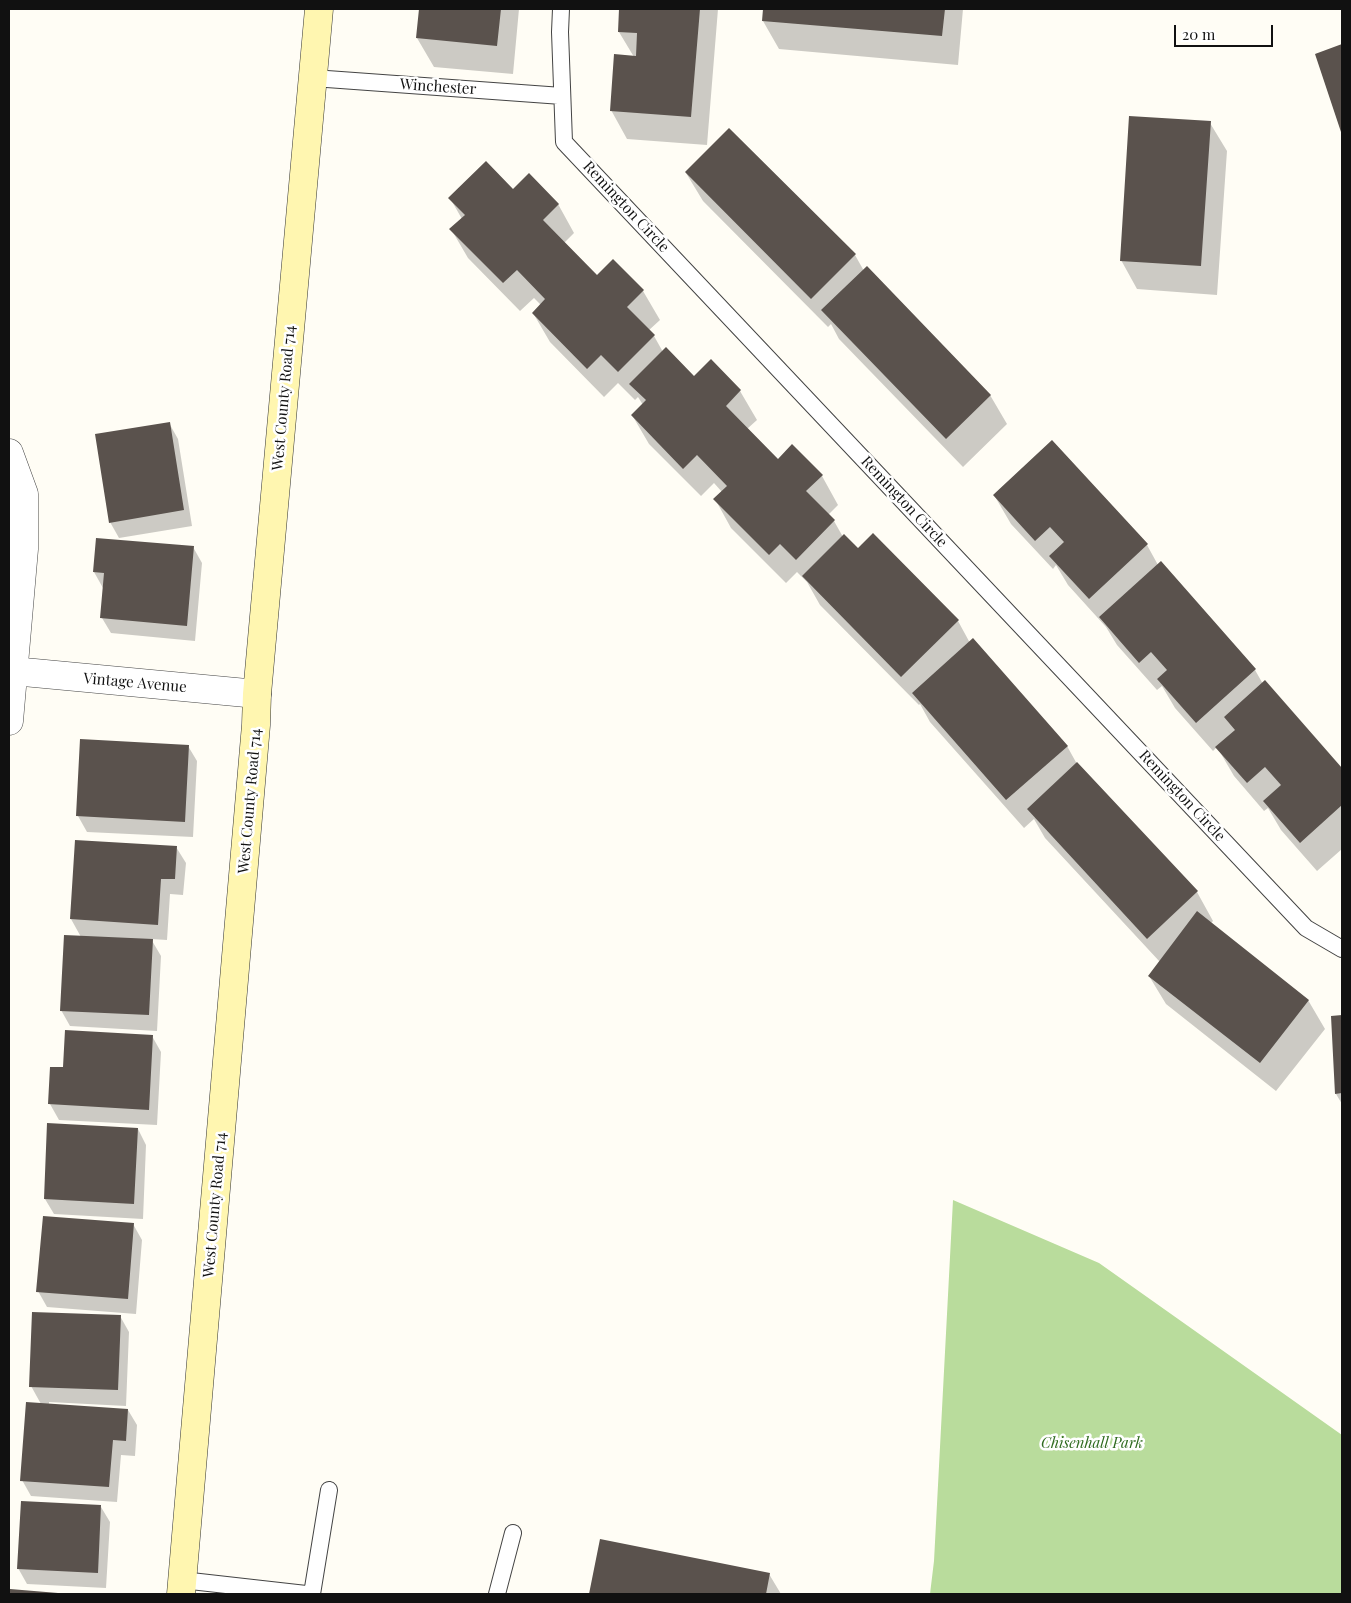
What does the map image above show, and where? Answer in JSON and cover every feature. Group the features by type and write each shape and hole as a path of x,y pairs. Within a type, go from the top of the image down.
{"street":[{"name":"West County Road 714","path":"182,1587 254,755 257,694 319,9"},
{"path":"9,453 24,494 24,548 9,721"},
{"name":"Vintage Avenue","path":"13,671 257,694"}],"lane":[{"name":"Remington Circle","path":"561,9 560,32 564,142 1306,928 1342,949"},
{"name":"Winchester","path":"313,78 562,96"},
{"path":"312,1594 329,1490"},
{"path":"496,1594 513,1532"},
{"path":"182,1587 306,1594"}],"green space":[{"name":"Chisenhall Park","path":"953,1200 1099,1263 1342,1435 1342,1594 930,1594 934,1561"}],"building":[{"path":"419,9 501,9 497,46 416,38"},
{"path":"619,9 700,9 691,117 610,111 614,54 636,56 637,33 618,32"},
{"path":"763,9 945,9 942,36 762,21"},
{"path":"1342,44 1342,135 1315,54"},
{"path":"1129,116 1211,121 1201,266 1120,261"},
{"path":"729,128 856,254 811,299 685,172"},
{"path":"486,161 513,189 529,173 559,204 543,220 597,275 613,259 644,290 627,307 655,335 618,372 601,355 587,369 532,313 545,299 517,270 503,283 449,229 465,215 448,198"},
{"path":"867,266 991,395 946,439 821,310"},
{"path":"666,347 694,376 711,359 741,390 726,406 778,459 792,444 823,475 806,491 835,520 796,560 780,544 769,555 713,499 727,486 697,455 683,469 631,415 646,400 629,384"},
{"path":"170,422 184,510 109,523 95,434"},
{"path":"1052,440 1148,544 1089,599 1049,556 1064,542 1050,527 1035,541 993,495"},
{"path":"873,533 959,620 901,677 802,576 844,534 858,548"},
{"path":"96,538 194,546 187,626 100,618 104,573 93,572"},
{"path":"1161,561 1256,669 1196,723 1157,679 1167,670 1151,652 1139,663 1099,617"},
{"path":"973,638 1068,746 1006,800 912,693"},
{"path":"1265,680 1342,768 1342,805 1300,843 1263,801 1281,785 1265,767 1247,783 1215,747 1235,730 1224,717"},
{"path":"80,739 189,745 185,822 76,816"},
{"path":"1077,762 1198,891 1147,939 1027,809"},
{"path":"75,840 177,846 175,879 161,879 158,925 70,919"},
{"path":"1197,911 1309,1000 1260,1063 1148,976"},
{"path":"64,935 153,939 149,1015 60,1011"},
{"path":"1342,1015 1342,1093 1335,1094 1331,1016"},
{"path":"65,1030 153,1035 149,1110 48,1104 50,1067 63,1067"},
{"path":"47,1123 138,1128 134,1204 44,1199"},
{"path":"43,1216 134,1223 128,1299 36,1292"},
{"path":"32,1312 121,1315 118,1390 29,1387"},
{"path":"26,1402 128,1409 126,1441 113,1440 109,1487 20,1481"},
{"path":"21,1501 101,1505 98,1573 17,1569"},
{"path":"600,1539 770,1573 766,1594 589,1594"},
{"path":"10,1589 58,1593 58,1594 10,1594"}]}
